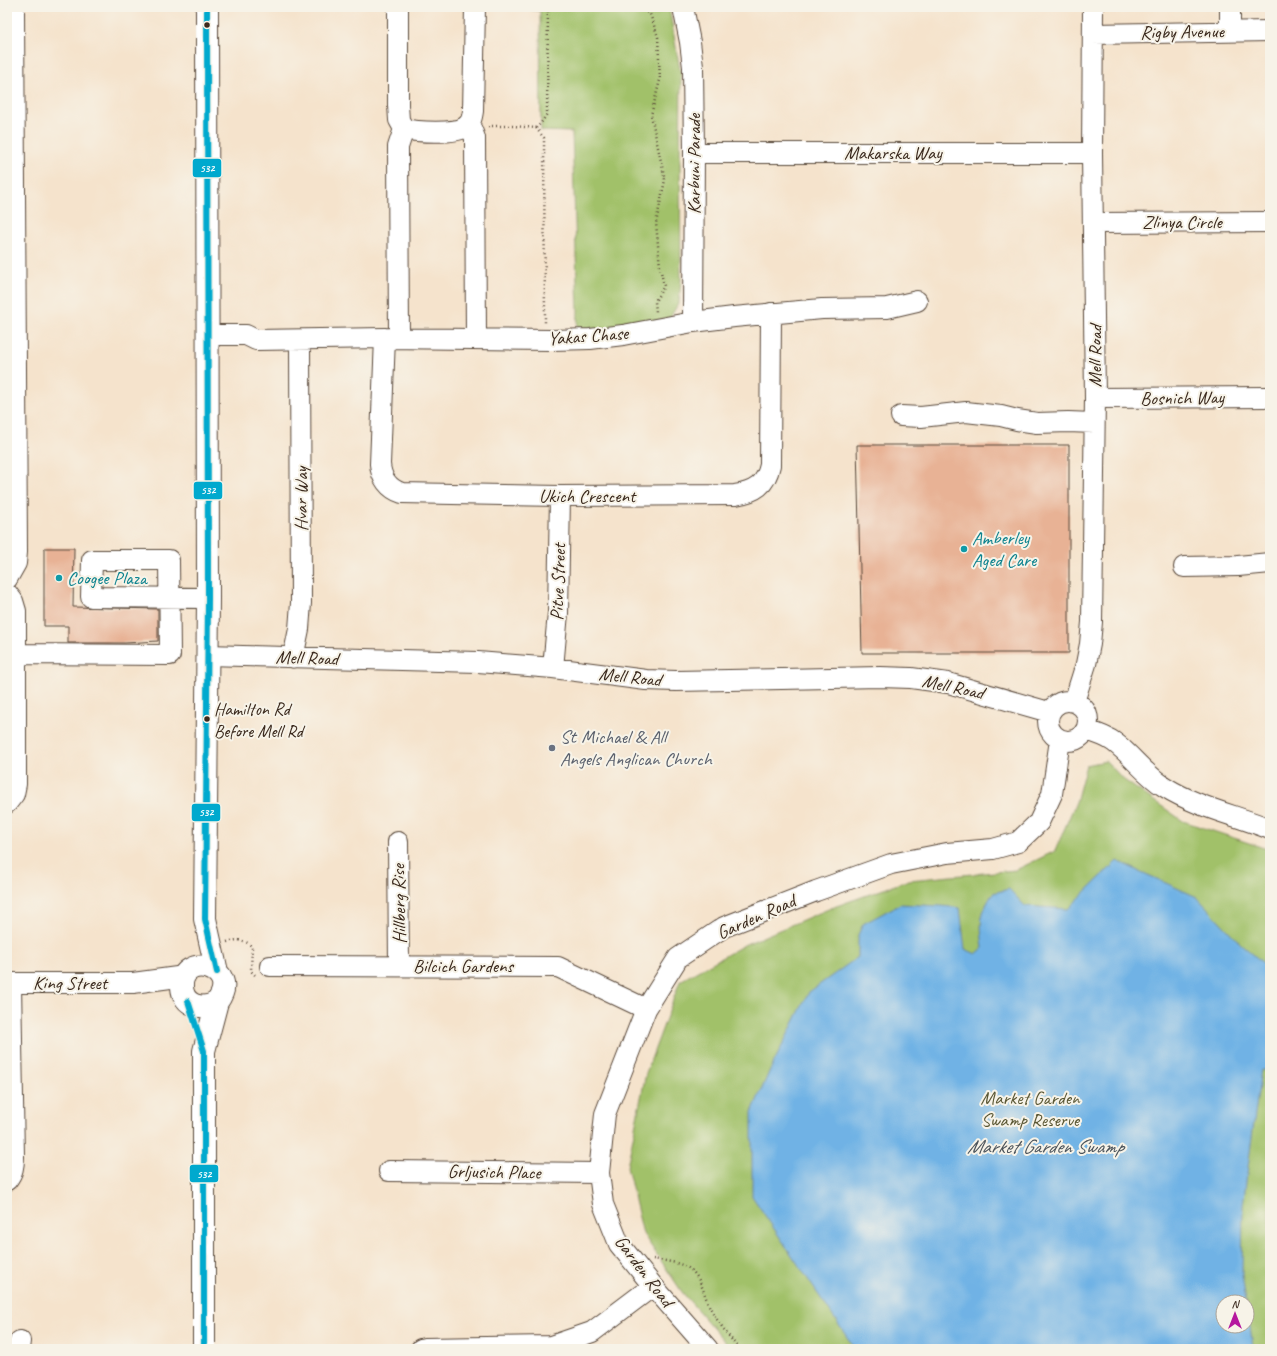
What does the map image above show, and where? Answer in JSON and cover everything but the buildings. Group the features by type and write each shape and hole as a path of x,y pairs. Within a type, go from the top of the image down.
{"main road":[{"path":"207,7 208,598 206,919 217,972"},
{"path":"204,1050 182,987 206,919"},
{"path":"188,973 200,966 205,966 217,972 221,977 223,990 217,1002 204,1050 204,1349"},
{"path":"186,1000 199,1007 211,1005 217,1002"}],"street":[{"path":"398,7 399,120 404,129 413,132 456,131 469,124 473,111 475,7"},
{"name":"Karbuni Parade","path":"683,7 690,42 692,67 694,153 693,322"},
{"name":"Mell Road","path":"1074,702 1086,664 1092,622 1095,398 1092,153 1093,7"},
{"path":"1230,7 1230,31"},
{"path":"7,579 16,563 17,552 12,392 12,8"},
{"name":"Rigby Avenue","path":"1093,34 1270,31"},
{"path":"469,124 475,138 476,338"},
{"name":"Ukich Crescent","path":"404,129 398,147 392,338 380,464 381,473 384,479 394,491 402,494 560,496 736,495 746,493 757,488 764,481 770,465 771,313"},
{"name":"Makarska Way","path":"694,153 1092,153"},
{"name":"Zlinya Circle","path":"1094,223 1270,222"},
{"name":"Yakas Chase","path":"208,341 246,346 256,340 392,338 545,340 590,339 658,330 693,322 822,309 888,308 917,301"},
{"name":"Hvar Way","path":"293,658 299,629 301,603 300,340"},
{"name":"Bosnich Way","path":"1095,398 1270,397"},
{"path":"901,416 921,417 966,412 1001,416 1037,423 1094,423"},
{"name":"Pitve Street","path":"553,668 558,613 560,496"},
{"path":"1184,567 1238,566 1270,563"},
{"path":"7,593 13,602 16,611 17,654 16,784 14,794 7,803"},
{"path":"17,654 170,655 169,597 208,598"},
{"name":"Mell Road","path":"207,655 478,662 553,668 646,680 676,681 880,677 911,678 948,683 1049,712"},
{"path":"1068,701 1074,702 1080,705 1088,716 1086,730 1078,739 1072,741 1060,740 1050,732 1047,718 1049,712 1057,704 1068,701"},
{"path":"1086,730 1114,742 1151,777 1185,798 1270,829"},
{"name":"Garden Road","path":"708,1349 618,1244 603,1204 599,1174 605,1114 646,1009 678,958 724,927 816,891 891,864 947,852 993,849 1018,842 1039,822 1052,794 1060,740"},
{"name":"Hillberg Rise","path":"398,842 399,966"},
{"name":"Bilcich Gardens","path":"264,973 399,966 558,967 646,1009"},
{"name":"King Street","path":"9,983 133,983 188,973"},
{"path":"7,1180 14,1167 9,983"},
{"name":"King Street","path":"133,983 186,1000"},
{"name":"Grljusich Place","path":"389,1171 599,1174"},
{"path":"421,1349 551,1346 592,1332 653,1286"}],"path":[{"path":"536,128 547,114 548,7 565,9 616,7"},
{"path":"636,7 650,14 658,37 660,80 651,115 664,180 656,223 660,266 664,286 655,301 658,330"},
{"path":"469,124 478,126 514,126 536,128 544,138 545,340"},
{"path":"222,943 233,940 248,943 252,947 251,971 264,973"},
{"path":"652,1259 680,1265 690,1269 700,1280 708,1304 739,1349"}],"green space":[{"path":"532,7 669,7 681,76 681,280 679,302 670,318 624,328 577,331 578,312 572,132 541,131 540,11 532,10"},
{"name":"Market Garden Swamp","path":"1106,761 1124,780 1183,821 1270,850 1270,1349 731,1349 682,1292 643,1234 627,1167 646,1073 680,981 746,944 831,908 909,880 1016,870 1055,851 1076,802 1086,765"}],"water":[{"name":"Market Garden Swamp","path":"1117,861 1197,897 1240,943 1270,969 1270,1070 1261,1070 1243,1205 1242,1275 1245,1294 1215,1294 1215,1334 1251,1334 1255,1349 855,1349 752,1196 752,1112 769,1072 809,992 858,957 858,935 863,924 900,904 960,908 965,949 976,954 983,948 981,925 983,913 993,893 1009,889 1025,906 1068,909"}],"transit line":[{"name":"532","path":"207,7 208,598 205,919 217,972"},
{"name":"532","path":"188,1001 204,1051 204,1349"}],"place":[{"name":"Amberley Aged Care","path":"964,549"},
{"name":"Coogee Plaza","path":"59,578"},
{"name":"Hamilton Rd Before Mell Rd","path":"207,719"},
{"name":"St Michael & All Angels Anglican Church","path":"552,748"}],"park label":[{"name":"Market Garden Swamp Reserve","path":"1030,1109"}]}
